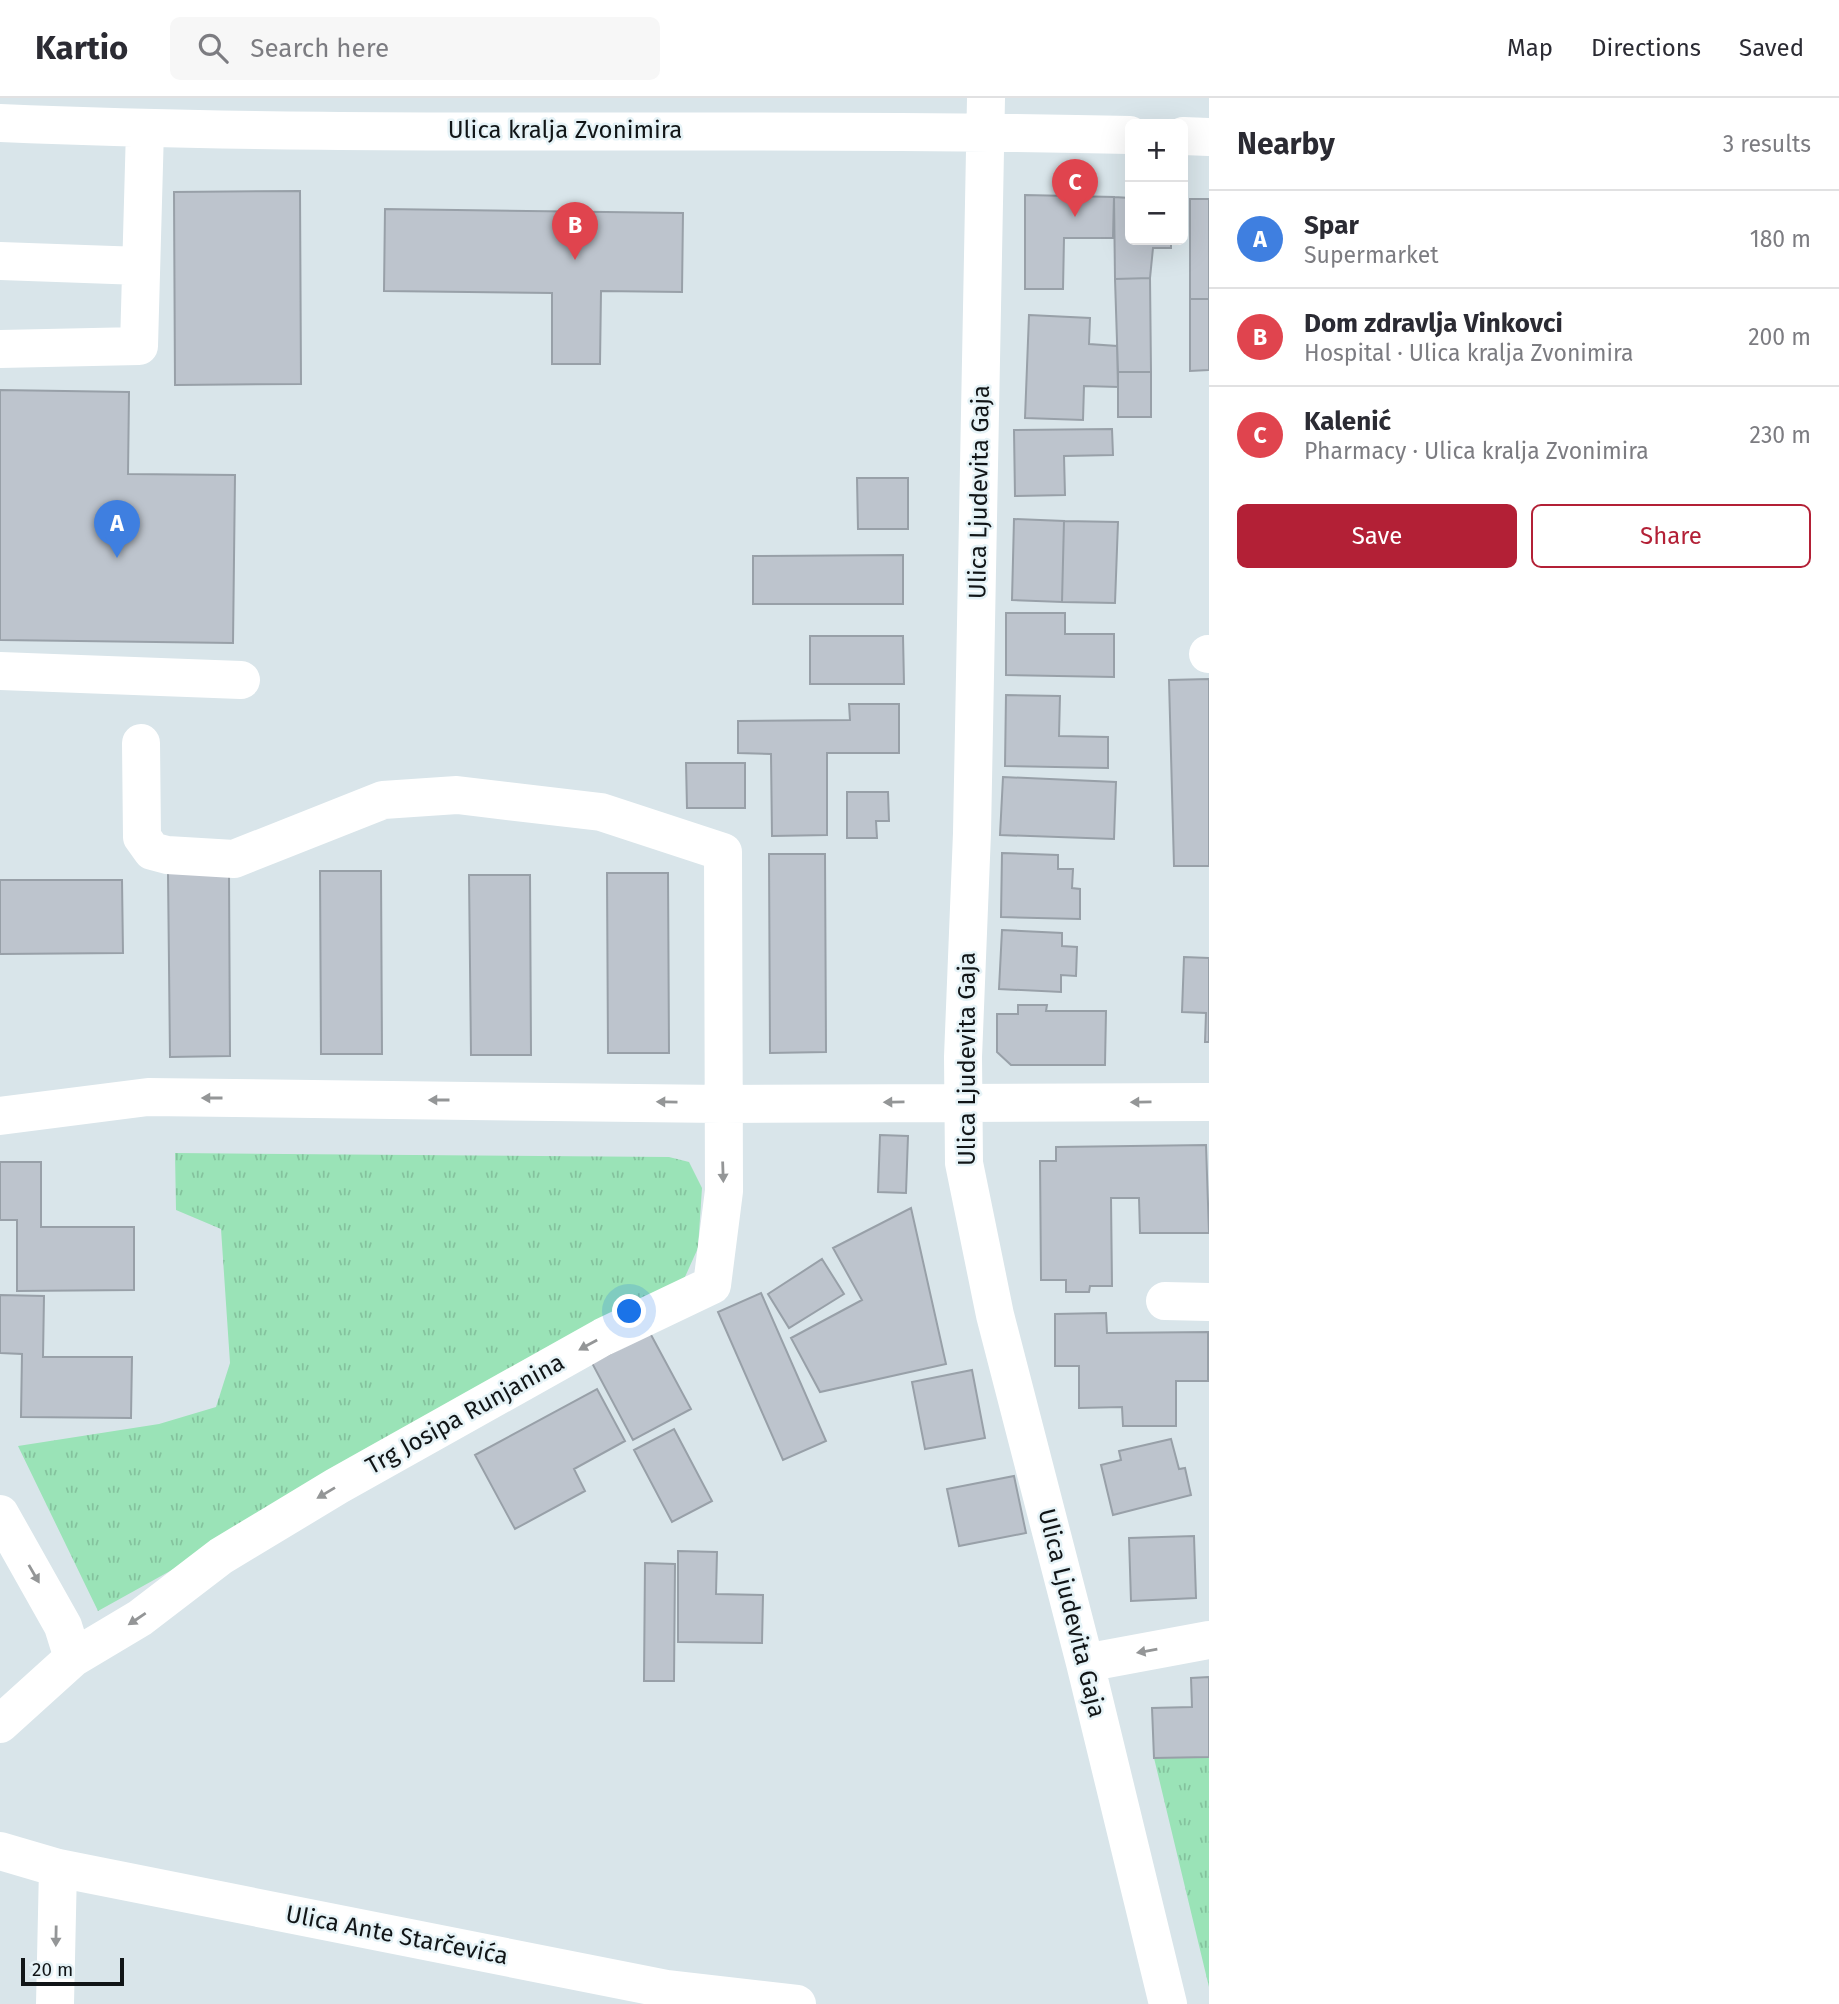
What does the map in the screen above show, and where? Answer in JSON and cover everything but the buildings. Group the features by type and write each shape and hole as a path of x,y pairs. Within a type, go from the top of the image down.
{"street":[{"name":"Ulica kralja Zvonimira","path":"0,123 145,129 987,115 1125,134"},
{"name":"Ulica Ljudevita Gaja","path":"987,115 972,833 963,1103 964,1163 979,1248 1085,1663 1168,2004"},
{"path":"0,349 139,346 145,129"},
{"path":"1188,136 1209,137"},
{"path":"0,261 141,266"},
{"path":"0,671 242,680"},
{"path":"141,743 142,837 152,851 167,855 234,859 383,800 457,795 601,812 723,852 722,1104"},
{"path":"0,1116 148,1097 722,1104 1209,1102"},
{"name":"Trg Josipa Runjanina","path":"73,1658 140,1618 222,1556 337,1486 603,1337 712,1285 724,1191 722,1104"},
{"path":"1166,1301 1209,1302"},
{"path":"0,1514 64,1626 73,1658 0,1724"},
{"path":"1085,1663 1209,1640"},
{"name":"Ulica Ante Starčevića","path":"0,1851 58,1868 666,1989 797,2004"},
{"path":"55,2004 58,1868"}],"green space":[{"path":"175,1153 669,1157 689,1162 702,1188 698,1248 680,1288 98,1611 18,1446 159,1424 216,1407 230,1363 221,1229 176,1210"},
{"path":"1209,1757 1209,1987 1154,1758"}],"place":[{"name":"Kalenić","path":"1075,217"},
{"name":"Dom zdravlja Vinkovci","path":"575,260"},
{"name":"Spar","path":"117,558"}]}
